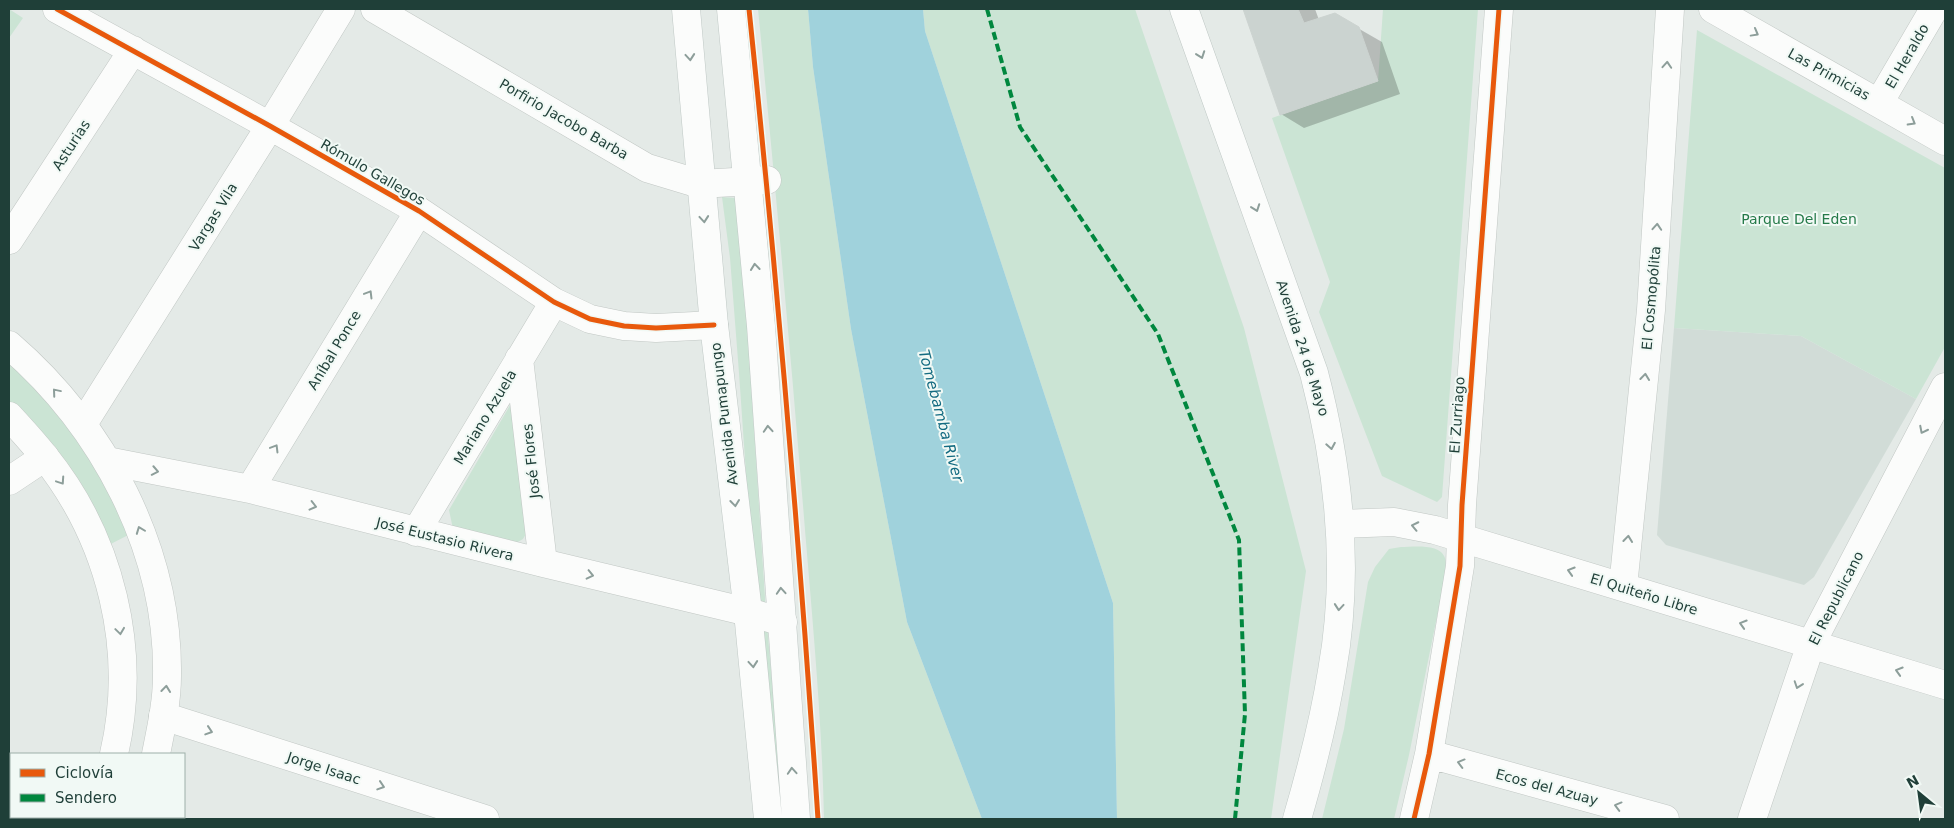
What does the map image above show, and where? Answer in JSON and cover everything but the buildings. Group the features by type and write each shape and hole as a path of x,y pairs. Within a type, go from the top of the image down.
{"street":[{"name":"Rómulo Gallegos","path":"57,9 270,126 419,211 554,302 590,319 624,326 656,328 714,325"},
{"name":"Vargas Vila","path":"83,424 270,126 340,9"},
{"name":"Porfirio Jacobo Barba","path":"375,9 647,168 700,184 756,181"},
{"name":"Avenida Pumapungo","path":"686,9 700,184 714,325 748,612 768,819"},
{"path":"731,9 756,181 761,326 796,819"},
{"name":"Avenida 24 de Mayo","path":"1184,9 1314,373 1327,421 1333,460 1340,524 1340,598 1334,663 1322,722 1297,819"},
{"name":"El Zurriago","path":"1414,819 1429,754 1460,566 1462,505 1499,9"},
{"name":"El Cosmopólita","path":"1623,587 1651,310 1670,9"},
{"name":"Las Primicias","path":"1713,9 1945,141"},
{"name":"El Heraldo","path":"1879,103 1934,9"},
{"name":"Asturias","path":"9,240 133,50"},
{"name":"Aníbal Ponce","path":"250,490 419,211"},
{"name":"Mariano Azuela","path":"416,532 554,302"},
{"path":"9,344 47,381 83,424 107,461 140,529 156,580 165,632 167,676 163,716 156,753"},
{"name":"José Flores","path":"519,359 542,564"},
{"name":"El Republicano","path":"1752,819 1811,644 1945,386"},
{"path":"9,416 45,457 84,520 98,550 116,603 123,657 122,705 114,753"},
{"path":"9,481 45,457"},
{"name":"José Eustasio Rivera","path":"107,461 250,490 542,564 748,612 783,622"},
{"name":"El Quiteño Libre","path":"1340,524 1394,522 1461,538 1945,685"},
{"name":"Jorge Isaac","path":"163,716 485,819"},
{"name":"Ecos del Azuay","path":"1429,754 1665,819"}],"shaded area":[{"path":"1674,328 1801,336 1916,399 1814,577 1804,585 1666,545 1657,535"}],"green space":[{"path":"9,9 23,18 9,38"},
{"path":"758,9 808,9 813,67 851,329 907,622 982,819 824,819 814,638 777,204"},
{"path":"923,9 1135,9 1244,328 1306,571 1271,819 1117,819 1113,603 925,31"},
{"path":"1383,9 1478,9 1442,497 1437,502 1382,476 1319,312 1330,282 1272,118 1378,81"},
{"name":"Parque Del Eden","path":"1697,30 1945,168 1945,347 1916,399 1801,336 1674,328"},
{"path":"722,197 736,198 743,259 766,613 784,819 770,819 739,373 730,258"},
{"path":"9,345 140,529 99,550 9,416"},
{"path":"513,400 530,527 523,539 516,543 453,529 449,510"},
{"path":"1426,547 1438,550 1445,558 1446,564 1409,755 1394,819 1322,819 1344,729 1368,582 1375,567 1389,549"}],"water":[{"name":"Tomebamba River","path":"808,9 923,9 925,31 1113,603 1117,819 982,819 907,622 851,329 813,67"}],"marked path":[{"path":"987,9 1020,127 1158,334 1239,540 1245,714 1235,819"}],"cycle path":[{"path":"57,9 270,126 419,211 554,302 590,319 624,326 656,328 714,325"},
{"path":"749,9 787,414 804,616 818,819"},
{"path":"1414,819 1429,754 1460,566 1462,505 1499,9"}]}
